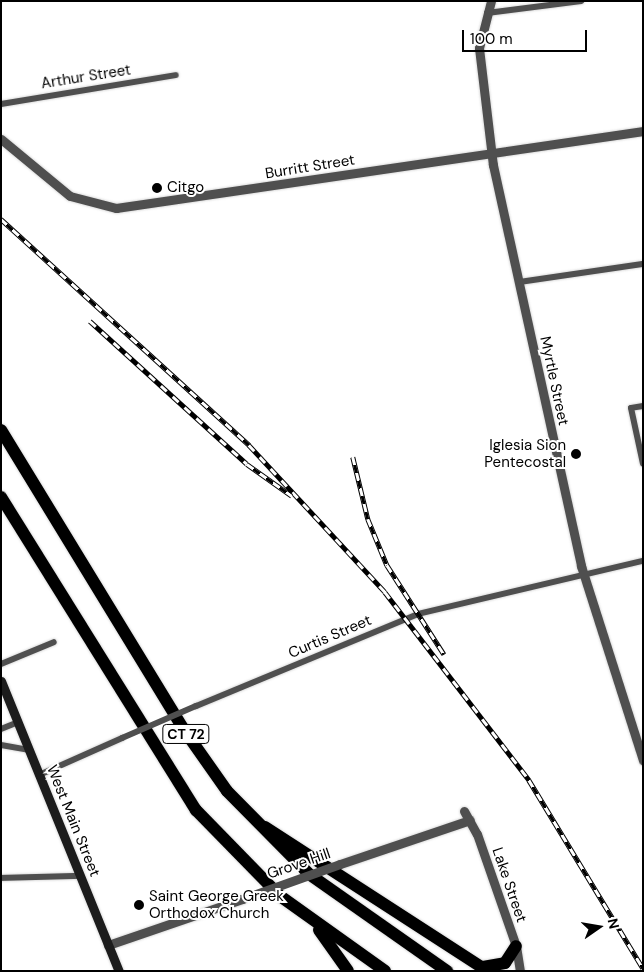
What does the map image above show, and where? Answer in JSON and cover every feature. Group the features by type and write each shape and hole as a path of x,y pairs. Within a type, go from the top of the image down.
{"highway":[{"name":"CT 72","path":"1,430 182,727 242,810 328,889 447,971"},
{"name":"CT 72","path":"1,497 187,798 246,864 315,924 385,971"},
{"path":"242,810 485,969 505,964 516,946"},
{"path":"315,924 348,971"}],"main road":[{"name":"West Main Street","path":"1,681 119,971"}],"street":[{"name":"Myrtle Street","path":"491,1 486,13 480,70 491,153 583,574 643,758"},
{"path":"486,13 507,14 581,1"},
{"name":"Arthur Street","path":"1,104 176,75"},
{"name":"Burritt Street","path":"1,139 70,196 111,208 643,131"},
{"path":"519,282 643,264"},
{"path":"643,406 631,408 643,464"},
{"name":"Curtis Street","path":"39,775 196,706 418,614 643,561"},
{"path":"1,664 54,642"},
{"path":"1,729 18,722"},
{"path":"1,745 29,750"},
{"name":"Lake Street","path":"464,811 470,820 516,946 520,971"},
{"name":"Grove Hill","path":"108,945 470,820"},
{"path":"1,878 80,876"}],"railway":[{"path":"1,219 249,445 385,592 529,780 643,968"},
{"path":"90,321 247,464 292,496"},
{"path":"353,457 368,519 387,565 444,654"}],"place":[{"name":"Citgo","path":"157,188"},
{"name":"Iglesia Sion Pentecostal","path":"576,454"},
{"name":"Saint George Greek Orthodox Church","path":"139,905"}]}
